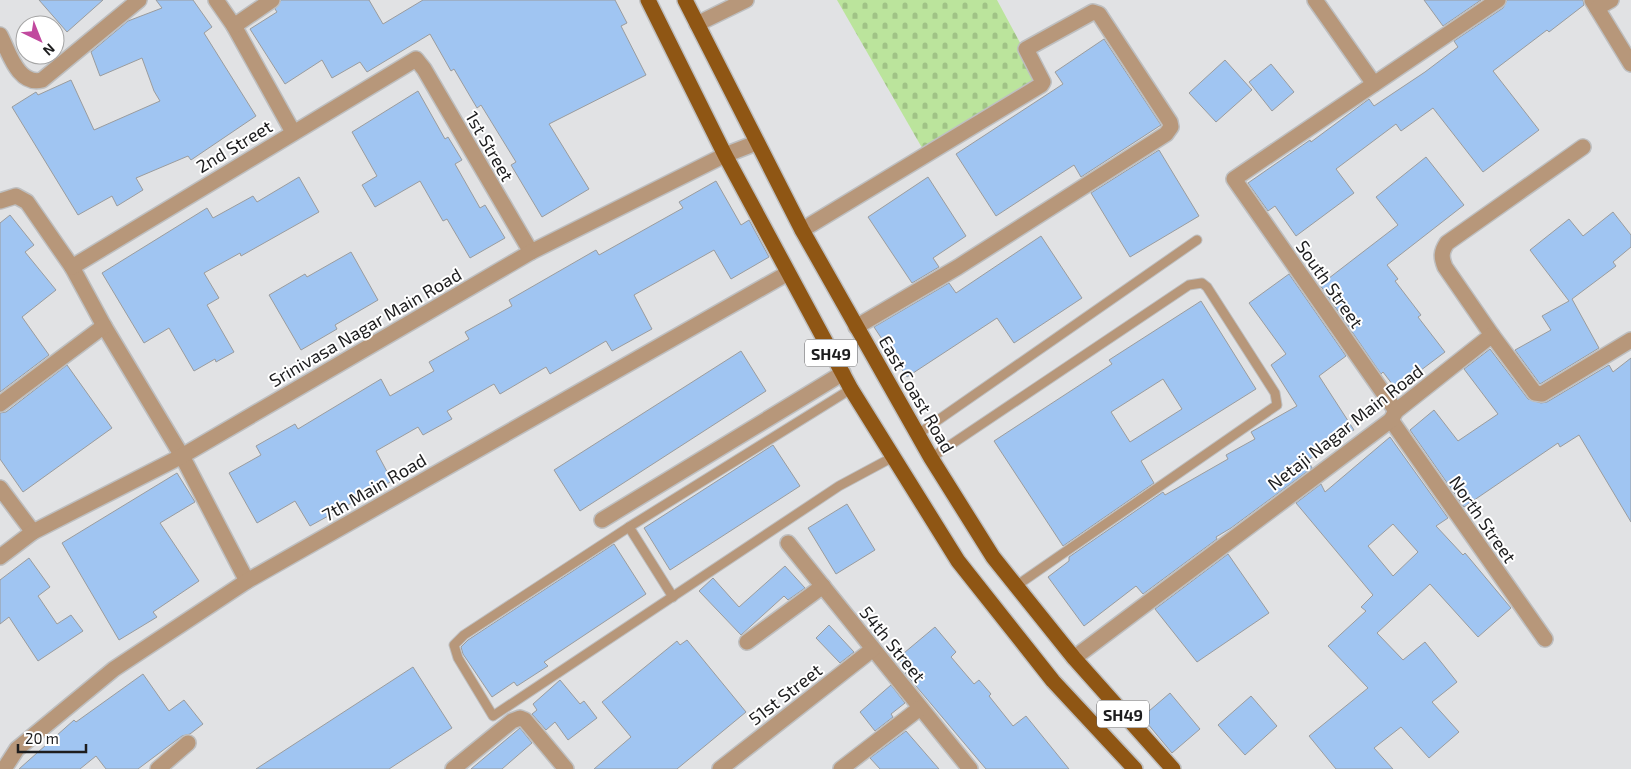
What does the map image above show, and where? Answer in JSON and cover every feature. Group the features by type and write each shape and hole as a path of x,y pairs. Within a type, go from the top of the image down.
{"main road":[{"name":"SH49","path":"648,0 725,156 788,274 842,374 893,457 970,578 1053,681 1135,769"},
{"name":"East Coast Road","path":"685,0 756,143 802,230 931,458 993,557 1074,658 1173,769"}],"street":[{"path":"0,34 20,74 32,81 42,80 139,0"},
{"path":"216,0 234,26 293,132"},
{"path":"234,26 272,0"},
{"path":"696,24 746,0"},
{"path":"1315,0 1374,84 1498,0"},
{"path":"1611,0 1594,4 1631,64"},
{"path":"802,230 1041,85 1043,82 1026,49 1093,12 1099,14 1170,122 1171,127 1166,134 958,267 856,327"},
{"name":"2nd Street","path":"72,267 416,59"},
{"name":"1st Street","path":"416,59 424,69 531,252"},
{"name":"South Street","path":"1374,84 1234,179 1394,415"},
{"name":"Srinivasa Nagar Main Road","path":"0,557 33,532 182,456 531,252 725,156 756,143"},
{"path":"1583,148 1447,244 1442,250 1441,258 1445,267 1492,335 1535,393 1542,394 1631,340"},
{"path":"0,201 16,196 26,202 72,267 104,326 182,456 248,581"},
{"name":"7th Main Road","path":"4,769 17,750 114,669 248,581 788,274"},
{"path":"0,404 104,326"},
{"name":"Netaji Nagar Main Road","path":"1074,658 1394,415 1492,335"},
{"path":"602,520 842,374"},
{"name":"North Street","path":"1394,415 1545,640"},
{"path":"0,488 33,532"},
{"name":"54th Street","path":"788,543 970,769"},
{"path":"748,642 823,586"},
{"name":"51st Street","path":"720,769 873,649"},
{"path":"841,769 920,708"},
{"path":"453,769 512,721 520,718 526,720 566,769"},
{"path":"158,769 188,743"}],"lane":[{"path":"918,434 1197,240"},
{"path":"931,458 1188,285 1202,283 1207,287 1275,393 1277,405 1016,586"},
{"path":"851,389 629,527 464,635 454,645 458,658 493,716 839,486 893,457"},
{"path":"629,527 673,597"}],"green space":[{"path":"837,0 997,0 1040,80 925,153"}],"building":[{"path":"39,0 103,0 67,32 65,30 65,15 52,15"},
{"path":"156,0 193,0 212,27 204,33 256,116 191,160 188,156 136,178 143,190 117,206 112,196 78,215 12,107 36,92 38,95 71,80 94,130 160,101 154,91 142,58 100,76 91,52 128,21 162,8"},
{"path":"281,0 369,0 383,24 423,0 615,0 627,23 621,26 646,75 549,124 589,189 542,217 511,165 516,162 481,105 477,108 454,69 451,71 430,34 367,72 360,62 332,78 322,60 285,84 250,29 277,12 275,9"},
{"path":"1424,0 1481,0 1443,26"},
{"path":"1507,0 1583,0 1584,5 1493,71 1539,130 1483,172 1433,108 1401,131 1396,124 1336,169 1354,193 1296,236 1275,206 1268,211 1248,183 1310,140 1311,142 1369,99 1374,106 1425,72 1458,47 1454,41 1503,8"},
{"path":"1104,39 1161,125 1081,177 1074,165 996,216 956,154 1063,84 1055,72"},
{"path":"1225,60 1252,90 1216,122 1189,93"},
{"path":"1271,64 1294,92 1272,111 1249,82"},
{"path":"418,91 445,139 448,137 462,160 455,164 480,208 485,205 505,238 470,258 447,219 443,221 420,181 375,207 362,185 377,176 352,132"},
{"path":"1159,150 1199,216 1130,257 1091,193"},
{"path":"1426,157 1464,205 1387,265 1398,279 1395,281 1421,315 1418,317 1445,352 1396,389 1383,372 1381,374 1320,285 1398,225 1376,197"},
{"path":"299,177 319,212 241,256 240,253 204,273 219,298 207,305 234,352 216,362 215,359 194,371 169,328 144,343 102,273 207,208 213,218 253,196 257,202"},
{"path":"928,177 966,236 933,258 939,267 912,283 868,217"},
{"path":"716,181 741,225 749,220 769,257 731,279 714,250 634,295 652,329 612,351 606,341 550,374 546,367 500,394 494,384 447,411 452,419 423,435 418,427 376,451 392,481 310,526 295,501 257,523 229,473 261,455 256,446 295,424 298,429 381,379 390,396 434,371 429,362 469,339 465,332 512,306 509,300 596,250 599,255 683,208 679,202"},
{"path":"1613,212 1631,235 1631,247 1613,262 1616,266 1572,299 1599,348 1540,384 1515,350 1551,330 1542,316 1569,301 1530,250 1569,219 1583,236"},
{"path":"10,215 34,245 25,252 56,290 22,317 49,355 0,392 0,223"},
{"path":"1041,236 1082,298 1014,343 997,318 907,377 874,327 949,283 956,293"},
{"path":"351,252 378,300 335,325 337,329 301,350 269,295 305,274 307,277"},
{"path":"1289,274 1346,356 1319,376 1354,430 1308,460 1312,468 1216,537 1217,539 1143,594 1136,586 1084,626 1048,577 1069,561 1069,557 1163,492 1165,495 1228,459 1226,455 1255,439 1251,432 1297,406 1271,365 1286,354 1249,303"},
{"path":"1201,301 1256,389 1141,461 1154,483 1063,546 994,441 1112,364 1109,360","holes":["1163,379 1182,409 1130,442 1111,412"]},
{"path":"1490,349 1528,399 1541,403 1547,402 1609,365 1613,372 1631,358 1631,522 1579,435 1560,447 1558,443 1464,507 1410,430 1434,410 1458,441 1498,414 1464,369"},
{"path":"741,351 766,391 580,511 554,470"},
{"path":"67,365 112,428 23,492 0,459 0,413 6,412"},
{"path":"1390,437 1448,518 1436,526 1463,555 1465,553 1511,608 1478,637 1430,584 1377,633 1403,660 1425,642 1457,682 1432,702 1459,732 1429,758 1401,727 1374,748 1393,769 1336,769 1309,736 1368,688 1328,646 1366,611 1361,607 1373,595 1296,503 1321,484 1325,492","holes":["1393,524 1418,552 1393,576 1368,546"]},
{"path":"773,445 800,486 670,570 644,528"},
{"path":"177,473 195,502 160,523 199,581 153,612 157,617 119,640 62,543"},
{"path":"847,504 875,550 836,574 808,528"},
{"path":"614,544 646,594 544,662 548,666 517,686 514,682 492,697 463,654 461,647 468,640"},
{"path":"1228,554 1269,613 1197,662 1155,609"},
{"path":"29,558 50,587 38,596 57,624 71,615 83,631 38,661 9,617 0,624 0,580"},
{"path":"785,566 805,588 788,600 784,596 741,635 699,591 713,578 739,607"},
{"path":"829,625 854,652 840,663 816,638"},
{"path":"935,627 956,652 951,657 974,684 979,680 1013,726 1026,716 1069,769 986,769 905,673 908,671 898,658"},
{"path":"687,640 746,712 677,769 594,769 631,737 602,702 677,641 680,645"},
{"path":"413,667 452,728 389,769 256,769"},
{"path":"143,674 169,711 184,700 203,724 190,734 182,736 138,769 106,769 96,756 80,769 19,769 74,720 76,722"},
{"path":"560,680 580,704 584,701 597,718 568,740 555,722 546,730 532,714 537,710 533,704"},
{"path":"891,685 905,703 891,714 893,717 875,731 860,712"},
{"path":"1170,693 1200,729 1172,753 1142,717"},
{"path":"1251,696 1277,726 1245,755 1218,725"},
{"path":"520,728 532,743 502,769 471,769"},
{"path":"906,731 939,769 880,769 870,758"}]}
